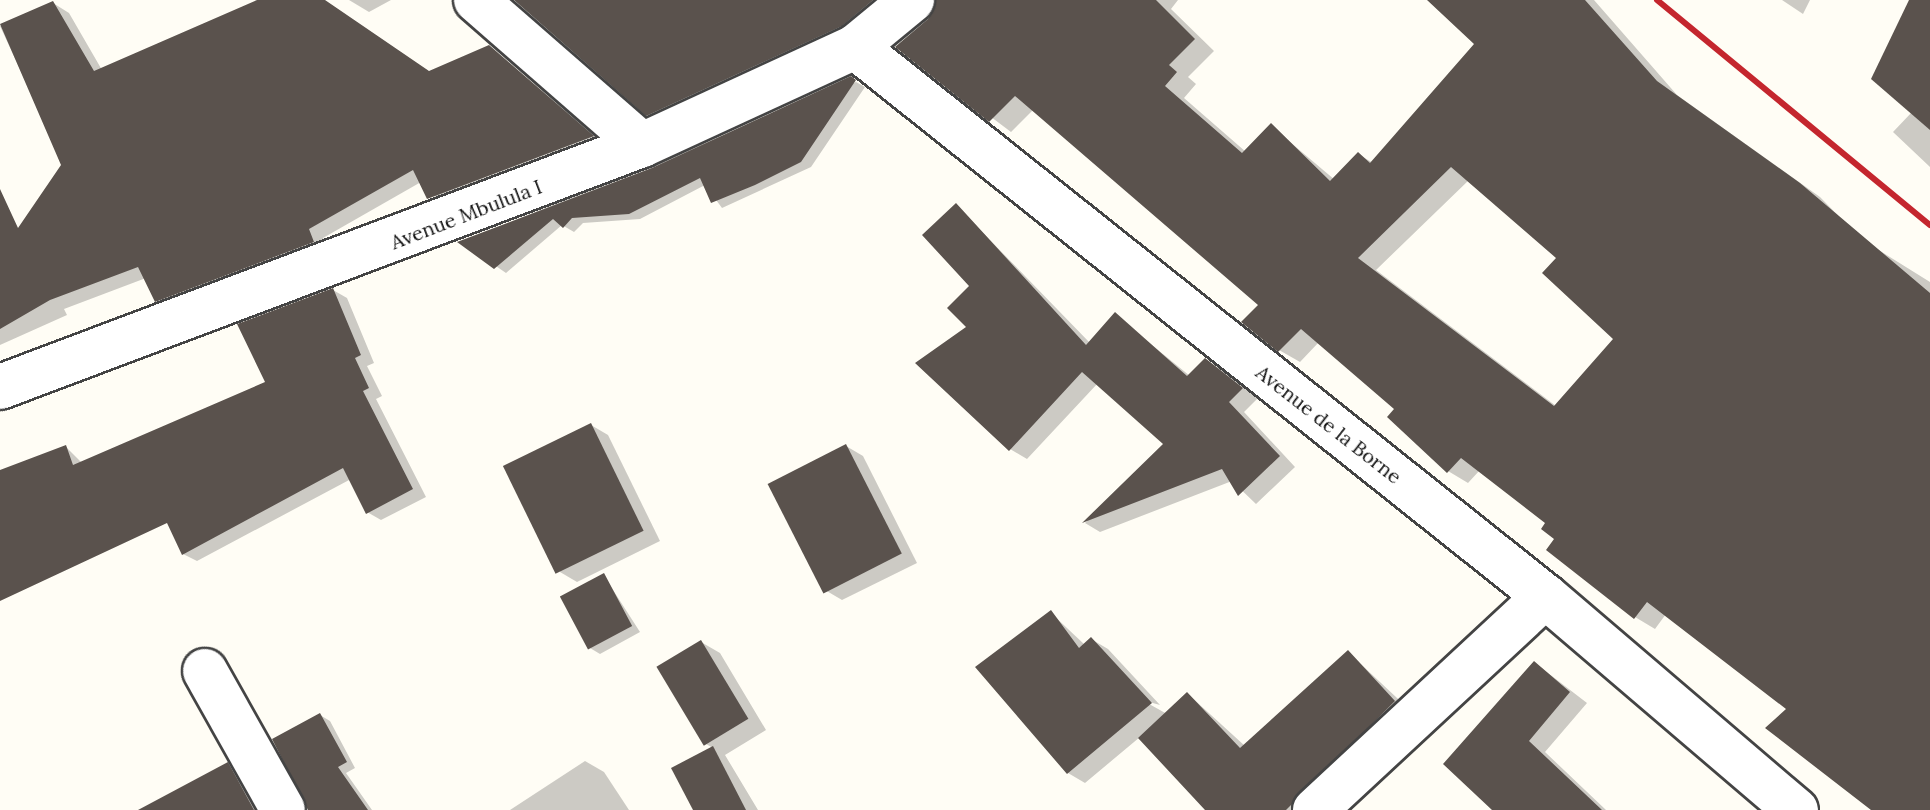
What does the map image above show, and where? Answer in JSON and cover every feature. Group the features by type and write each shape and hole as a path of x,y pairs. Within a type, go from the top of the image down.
{"street":[{"path":"476,0 642,145"},
{"name":"Avenue Mbulula I","path":"0,387 642,145 855,47 912,0"},
{"name":"Avenue de la Borne","path":"855,47 1545,596 1796,810"},
{"path":"1315,810 1545,596"},
{"path":"205,671 283,810"}],"building":[{"path":"257,0 325,0 429,71 489,45 594,136 427,199 413,170 309,229 314,242 155,302 138,267 50,300 0,329 0,189 18,228 61,165 0,24 53,1 94,71"},
{"path":"514,0 873,0 842,26 646,116"},
{"path":"936,0 1156,0 1195,39 1169,65 1177,72 1165,86 1242,153 1271,123 1330,181 1358,152 1370,163 1474,44 1427,0 1585,0 1657,81 1800,183 1930,293 1930,810 1871,810 1765,728 1786,709 1647,602 1634,619 1546,550 1554,539 1541,529 1545,523 1461,458 1447,473 1387,417 1394,409 1301,329 1278,352 1241,322 1258,305 1015,96 989,122 895,47 928,19","holes":["1451,167 1556,258 1542,273 1613,339 1554,406 1358,258"]},
{"path":"1909,0 1930,0 1930,130 1871,79"},
{"path":"851,76 856,80 801,162 755,185 711,203 700,178 629,214 572,218 563,228 553,219 494,269 457,242 652,168"},
{"path":"956,203 1086,345 1115,312 1187,376 1205,358 1243,388 1229,402 1280,456 1238,496 1222,469 1082,523 1163,444 1082,372 1009,451 915,363 966,327 947,308 969,286 922,235"},
{"path":"333,288 361,355 355,358 369,388 363,391 413,489 366,514 343,468 182,555 167,523 0,601 0,470 66,445 73,465 265,382 237,324"},
{"path":"591,423 644,531 556,574 503,466"},
{"path":"846,444 902,554 823,594 768,484"},
{"path":"604,573 632,626 588,649 560,596"},
{"path":"1051,610 1079,648 1091,637 1152,703 1067,774 975,667"},
{"path":"701,640 748,719 704,746 656,667"},
{"path":"1348,650 1395,701 1286,810 1205,810 1138,738 1187,692 1240,748"},
{"path":"1534,661 1570,692 1529,741 1602,810 1492,810 1443,764"},
{"path":"320,713 347,762 338,767 368,810 308,810 272,739"},
{"path":"713,746 746,810 693,810 671,768"},
{"path":"228,762 254,810 138,810"}],"railway":[{"path":"1657,0 1930,225"}]}
